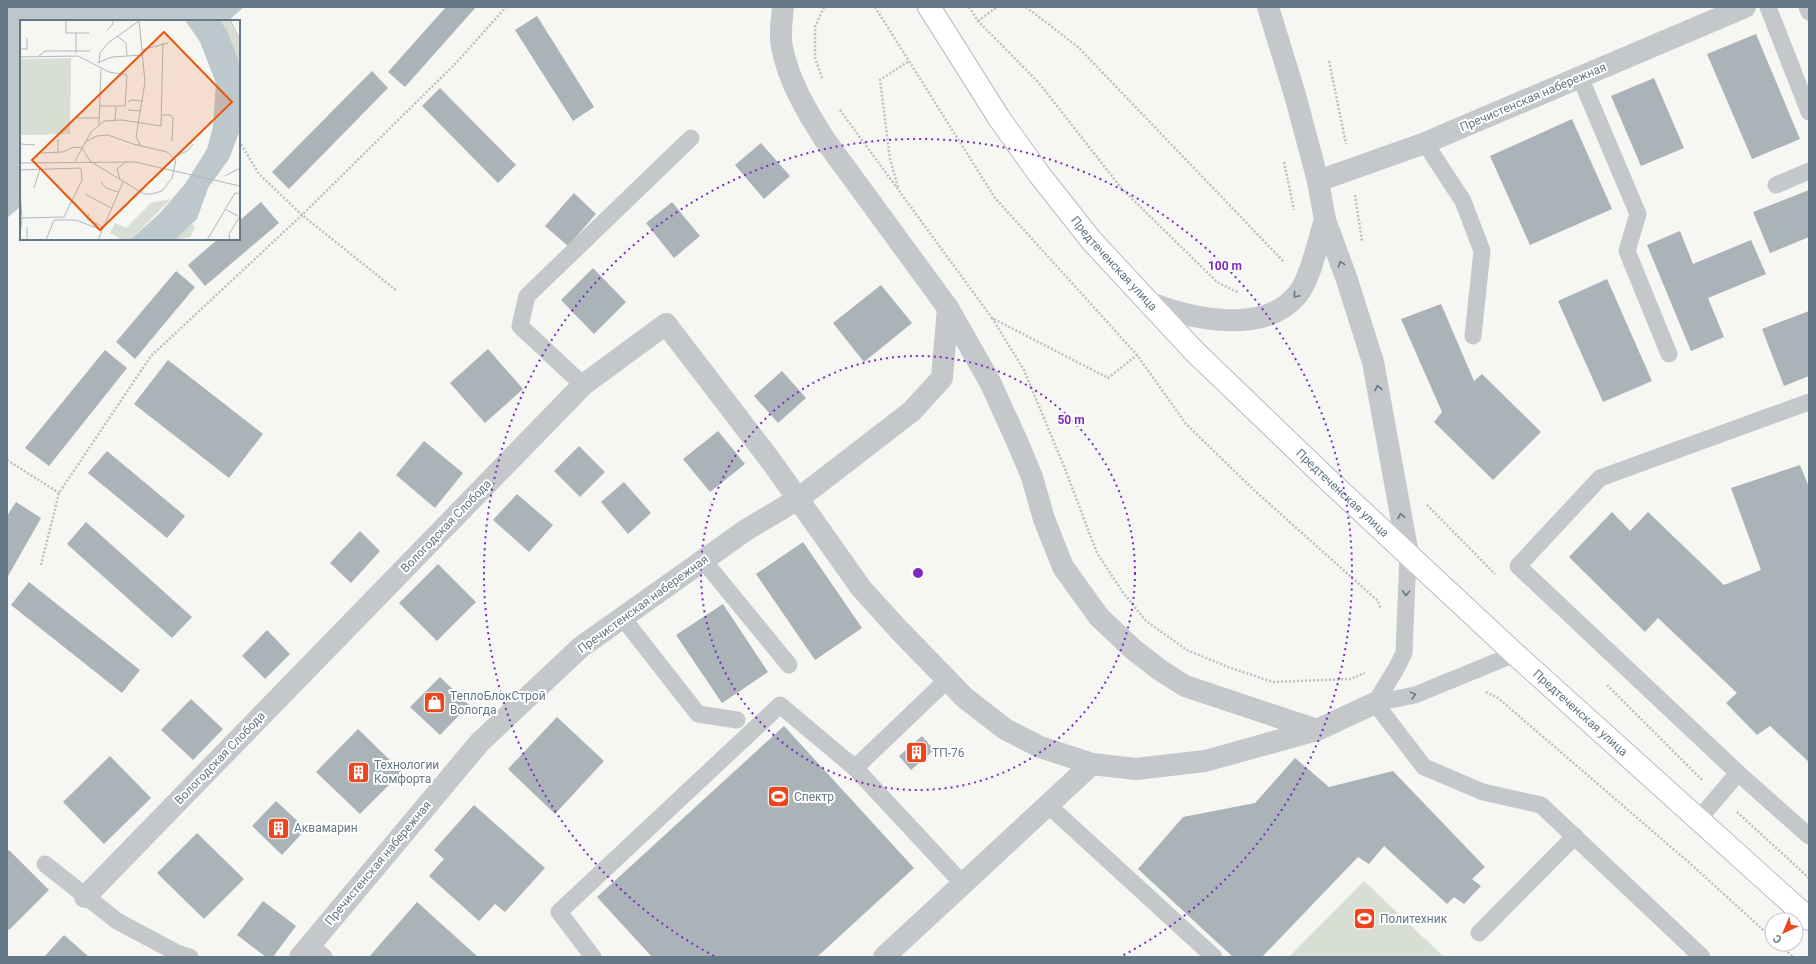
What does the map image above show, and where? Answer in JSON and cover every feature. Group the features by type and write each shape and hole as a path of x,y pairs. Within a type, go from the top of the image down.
{"street":[{"path":"1268,7 1295,95 1318,181 1325,220 1347,280 1373,362 1408,554"},
{"name":"Пречистенская набережная","path":"1318,181 1425,143 1745,7"},
{"path":"778,9 781,26 782,47 789,69 807,112 834,153 948,308 990,382 1016,439 1032,477 1044,519 1063,567 1099,617 1134,650 1160,670 1185,686 1317,730"},
{"name":"Предтеченская улица","path":"931,11 999,118 1091,240 1194,351 1228,386 1515,654 1809,919"},
{"path":"1148,302 1168,310 1212,319 1254,319 1279,309 1289,303 1298,294 1305,282 1325,220"},
{"name":"Пречистенская набережная","path":"311,953 480,742 581,647 746,530 798,499 912,411 942,378 948,308"},
{"name":"Вологодская Слобода","path":"84,896 584,385 666,324 771,461 798,499"},
{"path":"798,499 862,588 898,629 947,680 965,698 1005,729 1040,747 1092,764 1136,769 1205,761 1317,730 1375,703"},
{"path":"884,957 1092,764"}],"lane":[{"path":"1768,7 1809,112"},
{"path":"1807,7 1809,12"},
{"path":"1580,77 1638,214 1627,251 1669,354"},
{"path":"584,385 520,326 527,296 691,138"},
{"path":"1425,143 1463,201 1482,251 1473,336"},
{"path":"1776,184 1809,171"},
{"path":"1808,405 1600,478 1518,566 1738,773 1809,836"},
{"path":"1375,703 1404,653 1408,554"},
{"path":"703,560 789,665"},
{"path":"622,617 698,714 737,720"},
{"path":"1375,703 1415,695 1515,654"},
{"path":"855,768 947,680"},
{"path":"1375,703 1424,767 1483,792 1542,805 1702,957"},
{"path":"593,957 559,912 780,705 855,768 963,884"},
{"path":"1699,819 1738,773"},
{"path":"1048,805 1214,957"},
{"path":"1479,933 1575,836"},
{"path":"46,864 117,921 177,953 190,957"}],"path":[{"path":"41,565 59,492 151,356 302,215 457,62 506,7"},
{"path":"824,7 815,27 815,58 824,84"},
{"path":"875,7 995,198 1137,355 1186,424 1255,492 1378,602 1383,613"},
{"path":"969,7 978,21 1039,83 1122,189 1217,282 1243,295"},
{"path":"978,21 998,7"},
{"path":"1026,7 1078,47 1305,282"},
{"path":"890,159 880,80 909,61"},
{"path":"838,108 992,318 1024,370 1065,469 1097,553 1122,591 1146,621 1187,650 1228,667 1273,682 1350,679 1364,674 1369,670"},
{"path":"240,143 259,174 302,215 397,291"},
{"path":"1283,158 1295,212"},
{"path":"992,318 1108,378 1137,355"},
{"path":"7,460 59,492"},
{"path":"1422,501 1498,576"},
{"path":"1605,683 1718,796 1809,878"},
{"path":"1482,690 1498,698 1693,866 1764,931"}],"shaded area":[{"path":"7,7 244,7 229,20 20,20 20,207 7,218"},
{"name":"Политехник","path":"1364,881 1444,957 1289,957"}],"building":[{"path":"446,7 476,7 405,87 388,72"},
{"path":"537,16 594,107 573,121 515,30"},
{"path":"1756,34 1800,139 1752,159 1707,54"},
{"path":"372,71 388,88 289,189 272,172"},
{"path":"1654,78 1684,148 1641,166 1611,96"},
{"path":"440,88 516,165 498,183 422,106"},
{"path":"1572,119 1612,209 1530,245 1490,156"},
{"path":"761,143 790,176 764,199 735,165"},
{"path":"1809,190 1809,237 1770,253 1753,212"},
{"path":"574,193 596,214 568,246 545,226"},
{"path":"261,202 279,223 205,286 188,265 217,240 240,240 240,220"},
{"path":"672,202 700,236 674,258 646,223"},
{"path":"1680,231 1693,264 1751,240 1766,274 1708,298 1724,337 1691,351 1647,245"},
{"path":"593,268 626,302 594,334 561,300"},
{"path":"176,271 195,287 135,359 116,342"},
{"path":"1607,279 1652,381 1603,402 1558,301"},
{"path":"881,285 912,323 864,362 833,323"},
{"path":"1441,304 1474,381 1482,374 1541,432 1493,480 1434,422 1442,412 1401,319"},
{"path":"1809,311 1809,376 1784,386 1762,329"},
{"path":"488,349 523,389 485,423 450,383"},
{"path":"105,350 127,368 49,466 25,448"},
{"path":"168,360 263,434 229,478 134,404"},
{"path":"782,371 806,398 778,423 754,396"},
{"path":"718,431 745,464 710,492 683,459"},
{"path":"424,441 463,473 435,508 396,475"},
{"path":"579,446 605,472 580,497 554,471"},
{"path":"107,451 185,516 167,538 88,473"},
{"path":"1800,465 1809,487 1809,762 1770,726 1757,735 1726,703 1737,693 1658,618 1645,632 1569,557 1612,512 1630,531 1648,512 1724,585 1761,570 1731,488"},
{"path":"624,482 651,513 628,534 601,502"},
{"path":"517,494 553,525 529,552 493,520"},
{"path":"16,502 41,518 7,578 7,516"},
{"path":"86,522 192,617 172,638 67,544"},
{"path":"360,531 380,551 351,583 330,563"},
{"path":"803,542 862,628 815,660 756,574"},
{"path":"438,564 476,602 437,641 399,603"},
{"path":"29,582 140,670 122,693 11,605"},
{"path":"723,604 768,672 722,703 676,635"},
{"path":"267,630 290,654 265,679 242,656"},
{"path":"440,677 469,705 440,735 410,707"},
{"path":"191,699 223,729 193,760 161,730"},
{"path":"557,717 604,761 555,814 508,769"},
{"name":"Спектр","path":"784,726 914,868 817,957 652,957 597,897"},
{"name":"Технологии Комфорта","path":"358,729 402,772 360,814 316,772"},
{"name":"ТП-76","path":"922,736 934,750 911,770 899,756"},
{"path":"110,756 151,798 104,844 63,802"},
{"path":"1295,758 1329,787 1393,771 1485,867 1472,879 1481,886 1464,904 1454,897 1447,904 1384,846 1369,864 1358,857 1262,957 1233,957 1138,869 1183,817 1255,803"},
{"name":"Аквамарин","path":"276,801 306,829 282,855 252,826"},
{"path":"474,805 545,868 505,912 495,904 479,921 429,876 444,859 434,850"},
{"path":"197,833 244,879 204,919 157,873"},
{"path":"9,850 49,890 9,930 7,928 7,852"},
{"path":"263,901 296,926 273,957 266,957 237,935"},
{"path":"417,902 478,957 369,957"},
{"path":"64,935 89,957 44,957"}],"place":[{"name":"ТеплоБлокСтрой Вологда","path":"435,703"},
{"name":"ТП-76","path":"916,753"},
{"name":"Технологии Комфорта","path":"359,772"},
{"name":"Спектр","path":"778,797"},
{"name":"Аквамарин","path":"279,828"},
{"name":"Политехник","path":"1365,919"}]}
